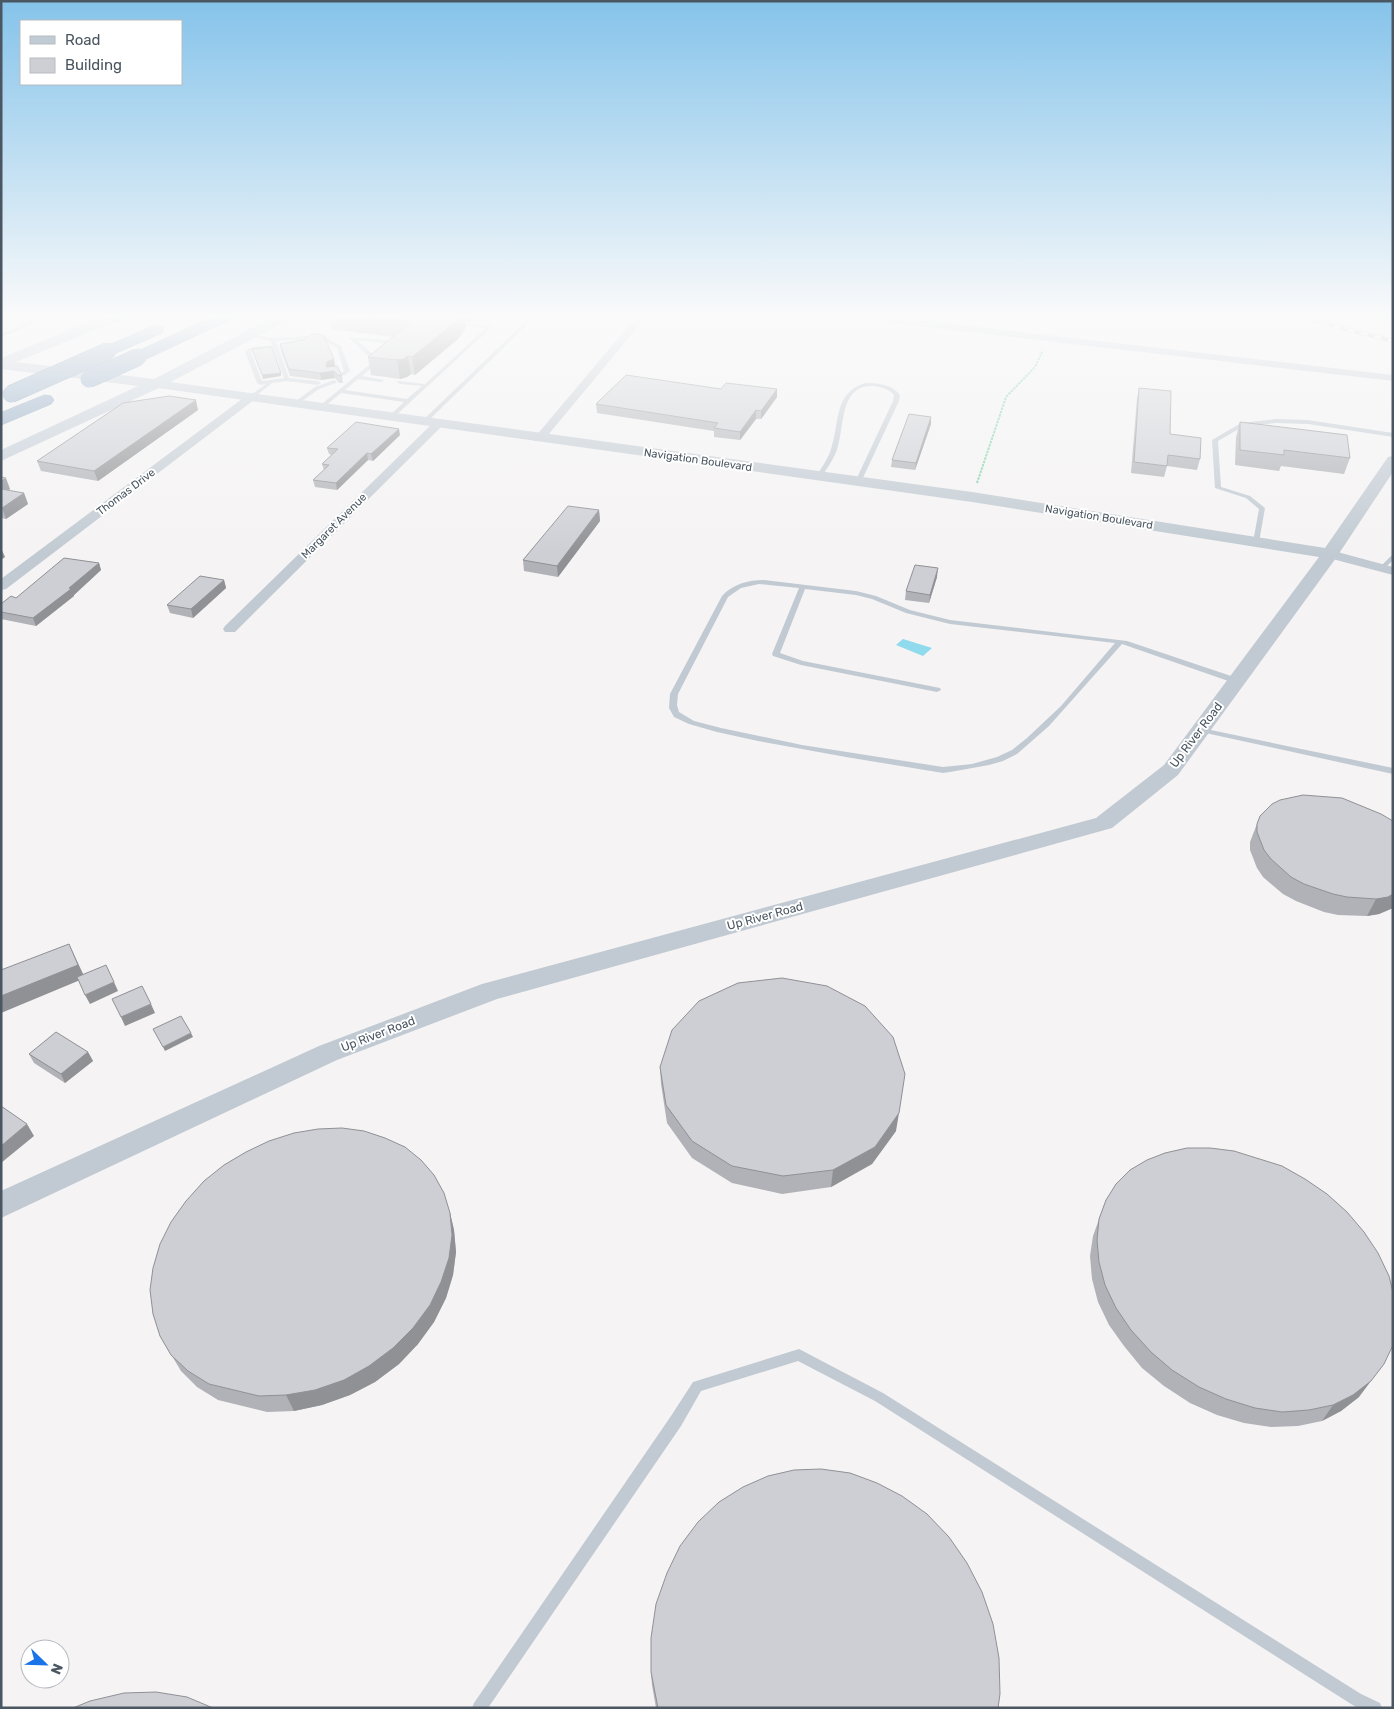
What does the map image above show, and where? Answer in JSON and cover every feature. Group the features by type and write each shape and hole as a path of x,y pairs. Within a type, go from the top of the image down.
{"highway":[{"path":"1,420 53,396"}],"main road":[{"path":"1,456 131,396"}],"street":[{"name":"Navigation Boulevard","path":"235,396 972,497 1330,554 1387,569"},
{"path":"539,439 575,396"},
{"name":"Thomas Drive","path":"1,586 250,398"},
{"name":"Margaret Avenue","path":"230,629 432,422"},
{"name":"Up River Road","path":"1,1205 328,1053 491,991 1104,823 1171,770 1330,554 1393,460"}],"lane":[{"path":"296,403 305,396"},
{"path":"321,407 334,396"},
{"path":"375,396 407,400"},
{"path":"392,416 412,396"},
{"path":"432,422 457,396"},
{"path":"819,476 835,446 840,414 848,396"},
{"path":"858,482 897,396"},
{"path":"1256,542 1262,508 1248,497 1218,488 1215,440 1243,424 1276,422 1308,422 1393,435"},
{"path":"1387,569 1393,556"},
{"path":"1120,642 1027,744 1001,759 960,768 943,770 736,734 694,724 677,716 672,707 674,694 726,596 732,590 752,582 803,586 865,595 908,612 950,622 1120,642 1150,649 1237,681"},
{"path":"803,586 776,654 801,663 937,690"},
{"path":"1201,730 1393,771"},
{"path":"479,1708 697,1386 799,1355 880,1397 1356,1699 1375,1708"}],"path":[{"path":"972,497 1007,396"}],"water":[{"path":"903,639 932,648 923,656 896,645"}],"building":[{"path":"169,396 196,400 94,471 37,461 123,403"},
{"path":"605,396 772,396 761,411 756,410 740,432 714,428 718,423 596,404"},
{"path":"1138,396 1171,396 1170,434 1201,438 1200,459 1168,455 1167,466 1134,462"},
{"path":"909,414 931,417 916,463 892,460"},
{"path":"356,422 399,429 371,454 367,453 336,483 313,480 329,465 322,464 338,449 327,448"},
{"path":"1240,422 1347,435 1350,458 1284,450 1284,455 1240,450"},
{"path":"1,489 24,493 1,508"},
{"path":"568,506 599,510 557,566 523,560"},
{"path":"64,558 99,563 69,588 71,589 33,618 1,612 1,604 11,596 16,598"},
{"path":"915,565 938,568 930,595 906,591"},
{"path":"200,576 224,580 191,609 167,605"},
{"path":"1303,795 1342,798 1393,821 1393,894 1376,899 1333,894 1304,884 1291,877 1271,859 1264,850 1257,832 1260,816 1272,804 1280,800"},
{"path":"69,944 78,965 1,996 1,970"},
{"path":"106,965 114,982 85,995 77,977"},
{"path":"782,978 827,986 865,1006 893,1037 905,1074 899,1113 875,1147 833,1170 783,1176 732,1166 692,1141 666,1105 660,1067 672,1030 699,1001 738,983"},
{"path":"142,986 151,1004 121,1017 112,999"},
{"path":"181,1016 191,1033 163,1047 153,1029"},
{"path":"56,1032 88,1052 61,1074 29,1054"},
{"path":"1,1106 27,1124 1,1146"},
{"path":"342,1128 364,1131 405,1147 421,1160 434,1175 444,1193 450,1213 452,1235 449,1258 441,1282 430,1305 413,1328 393,1348 369,1366 344,1380 315,1390 286,1395 259,1396 209,1384 188,1371 171,1355 160,1336 153,1314 150,1290 153,1268 160,1244 171,1222 204,1181 224,1165 246,1152 269,1141 294,1133"},
{"path":"1187,1148 1234,1151 1282,1166 1327,1194 1347,1212 1364,1232 1378,1253 1389,1276 1393,1292 1393,1345 1384,1364 1371,1381 1353,1395 1333,1405 1309,1410 1282,1412 1255,1408 1226,1399 1199,1387 1172,1370 1151,1352 1131,1330 1116,1308 1105,1285 1099,1262 1097,1240 1099,1219 1106,1200 1116,1184 1130,1170 1147,1160 1165,1153"},
{"path":"821,1469 850,1473 877,1483 902,1496 927,1514 949,1537 967,1563 982,1592 993,1624 999,1658 1000,1694 998,1708 658,1708 651,1672 651,1638 656,1604 667,1573 680,1546 698,1522 719,1502 743,1487 768,1476 794,1470"},
{"path":"156,1692 187,1697 213,1708 73,1708 90,1701 124,1693"}]}
